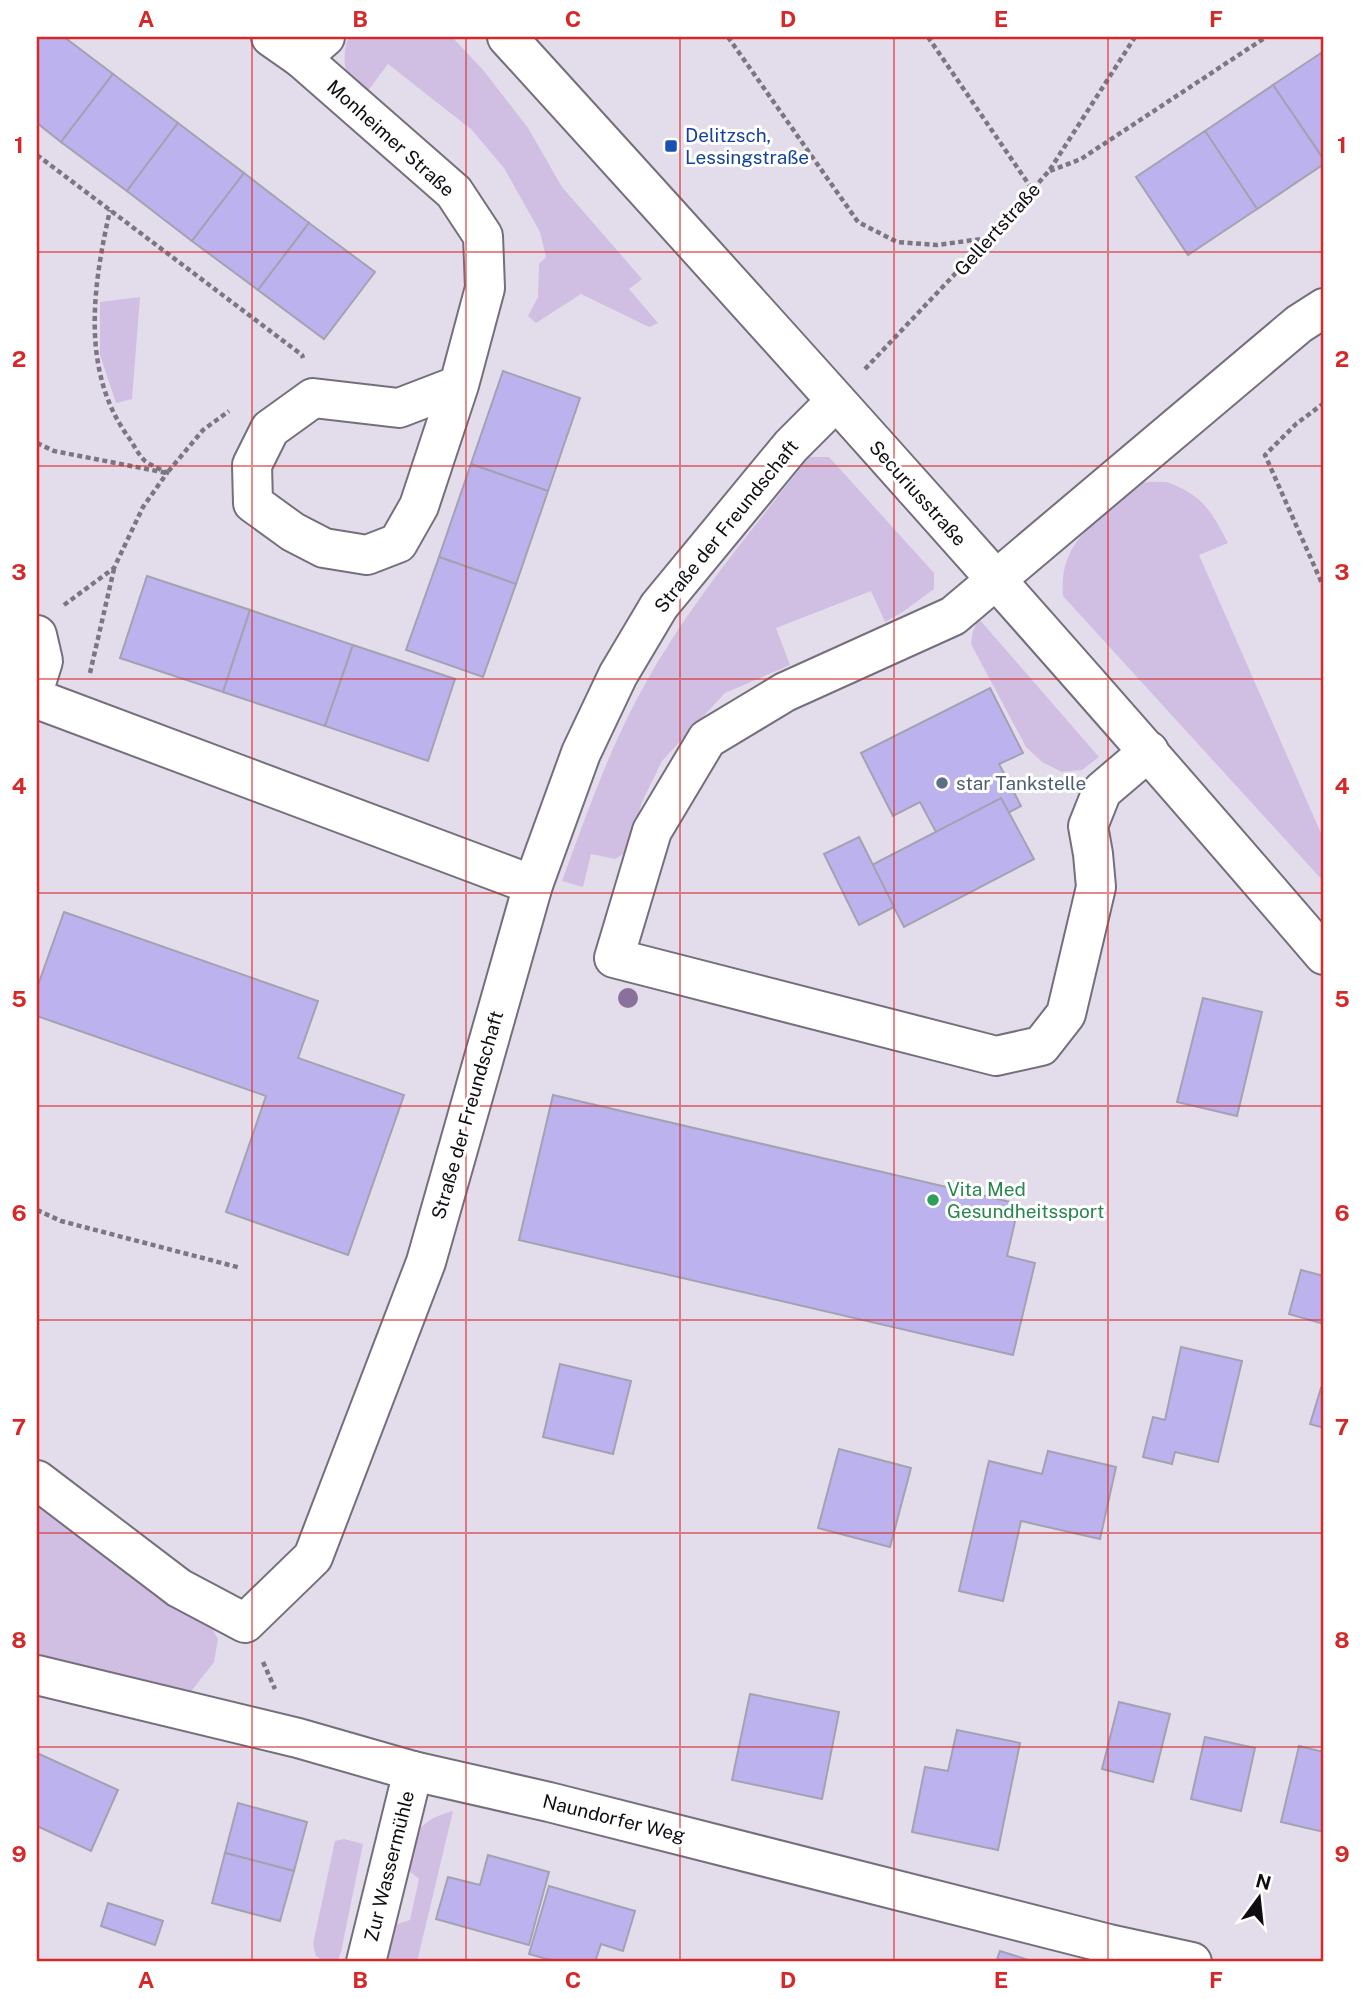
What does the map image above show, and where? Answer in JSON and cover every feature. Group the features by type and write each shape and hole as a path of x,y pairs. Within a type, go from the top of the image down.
{"street":[{"name":"Securiusstraße","path":"507,37 996,579 1149,751 1324,955"},
{"name":"Monheimer Straße","path":"299,44 454,192 483,236 485,288 459,385 419,506 398,543 367,555 324,548 293,532 253,503 252,465 270,429 313,398"},
{"path":"1149,751 1102,791 1088,826 1096,887 1066,1014 1041,1046 996,1056 614,958 652,831 706,740 785,692 953,616 1298,324 1324,308"},
{"path":"313,398 399,408 459,385"},
{"name":"Straße der Freundschaft","path":"245,1623 313,1557 426,1262 534,885 581,753 618,675 659,606 791,446 835,402"},
{"path":"37,680 43,661 48,622"},
{"path":"37,699 534,885"},
{"path":"37,1480 179,1588 245,1623"},
{"name":"Naundorfer Weg","path":"37,1675 298,1738 413,1771 562,1805 1106,1953 1192,1962"},
{"name":"Zur Wassermühle","path":"366,1962 413,1771"}],"path":[{"path":"728,37 858,222 897,242 937,245 989,238"},
{"name":"Gellertstraße","path":"835,402 1049,171 1135,37"},
{"path":"1049,171 1082,159 1266,37"},
{"path":"931,38 1032,190"},
{"path":"37,155 302,355 303,377 313,398"},
{"path":"110,210 94,307 95,353 103,388 119,424 145,460 167,473"},
{"path":"1324,403 1296,424 1265,455 1324,588"},
{"path":"81,717 114,568 143,507 203,430 234,407"},
{"path":"37,443 54,451 167,473"},
{"path":"48,622 114,568"},
{"path":"37,1210 61,1221 241,1268"},
{"path":"245,1623 298,1738"}],"shaded area":[{"path":"349,37 452,37 484,71 528,128 562,187 642,279 629,289 658,323 649,327 581,294 536,323 528,316 538,297 539,264 546,257 540,232 504,168 472,130 388,64 367,92 353,83 346,72 344,60"},
{"path":"140,297 132,399 116,403 100,355 100,302"},
{"path":"809,457 829,457 934,573 934,589 885,622 871,591 776,628 790,665 725,693 662,761 642,802 627,852 615,859 591,854 583,887 562,881 615,743 655,667 717,574"},
{"path":"1145,482 1167,482 1189,493 1204,505 1228,543 1199,555 1324,840 1324,882 1063,596 1068,558 1091,525 1131,488"},
{"path":"979,619 1099,757 1082,770 1062,772 1042,762 1026,747 971,644"},
{"path":"37,1499 208,1621 218,1639 214,1662 189,1694 37,1659"},
{"path":"453,1811 417,1962 380,1962 388,1927 410,1920 419,1879 401,1864 419,1830 432,1819"},
{"path":"344,1839 363,1844 341,1952 337,1962 326,1962 316,1956 313,1944 335,1841"}],"building":[{"path":"38,37 64,37 113,74 61,142 37,123"},
{"path":"1324,51 1324,160 1273,85"},
{"path":"113,74 178,123 127,191 61,142"},
{"path":"1273,85 1324,160 1324,164 1257,209 1205,131"},
{"path":"178,123 244,173 192,241 127,191"},
{"path":"1205,131 1257,209 1188,255 1136,177"},
{"path":"244,173 309,223 258,290 192,241"},
{"path":"309,223 375,272 324,339 258,290"},
{"path":"503,371 580,398 548,491 471,464"},
{"path":"471,464 548,491 516,584 439,557"},
{"path":"439,557 516,584 483,677 406,650"},
{"path":"147,576 250,610 223,692 120,658"},
{"path":"250,610 353,645 325,726 223,692"},
{"path":"353,645 455,679 428,761 325,726"},
{"name":"star Tankstelle","path":"990,688 1023,753 999,764 1021,806 944,847 920,802 893,816 861,753"},
{"path":"1001,798 1034,859 904,927 872,865"},
{"path":"859,837 894,907 859,925 824,854"},
{"path":"64,912 318,1001 298,1058 404,1095 348,1255 226,1212 266,1096 37,1016 37,988"},
{"path":"1203,998 1262,1012 1237,1116 1177,1102"},
{"path":"553,1095 1019,1204 1007,1256 1035,1263 1013,1355 519,1240"},
{"path":"1301,1270 1324,1276 1324,1324 1289,1314"},
{"path":"1181,1347 1242,1361 1218,1462 1175,1452 1172,1464 1143,1457 1153,1417 1165,1420"},
{"path":"560,1364 631,1381 613,1454 543,1437"},
{"path":"1321,1388 1324,1389 1324,1428 1310,1424"},
{"path":"839,1449 911,1468 890,1547 818,1528"},
{"path":"1048,1451 1116,1467 1100,1539 1021,1521 1003,1601 959,1591 989,1461 1042,1474"},
{"path":"750,1694 839,1712 822,1799 732,1780"},
{"path":"1119,1702 1170,1714 1153,1782 1102,1769"},
{"path":"957,1730 1020,1743 998,1850 912,1832 925,1767 948,1771"},
{"path":"1205,1737 1255,1748 1241,1811 1191,1799"},
{"path":"1299,1746 1324,1752 1324,1832 1281,1822"},
{"path":"37,1753 118,1790 91,1851 37,1826"},
{"path":"238,1803 307,1822 294,1871 225,1853"},
{"path":"225,1853 294,1871 280,1921 212,1903"},
{"path":"488,1855 549,1872 529,1945 436,1919 448,1877 480,1885"},
{"path":"549,1886 635,1911 623,1951 601,1944 595,1962 558,1962 529,1954"},
{"path":"108,1903 163,1921 155,1945 101,1926"},
{"path":"1000,1951 1035,1962 996,1962"}],"place":[{"name":"Delitzsch, Lessingstraße","path":"671,146"},
{"name":"star Tankstelle","path":"942,783"},
{"name":"Vita Med Gesundheitssport","path":"933,1200"}]}
